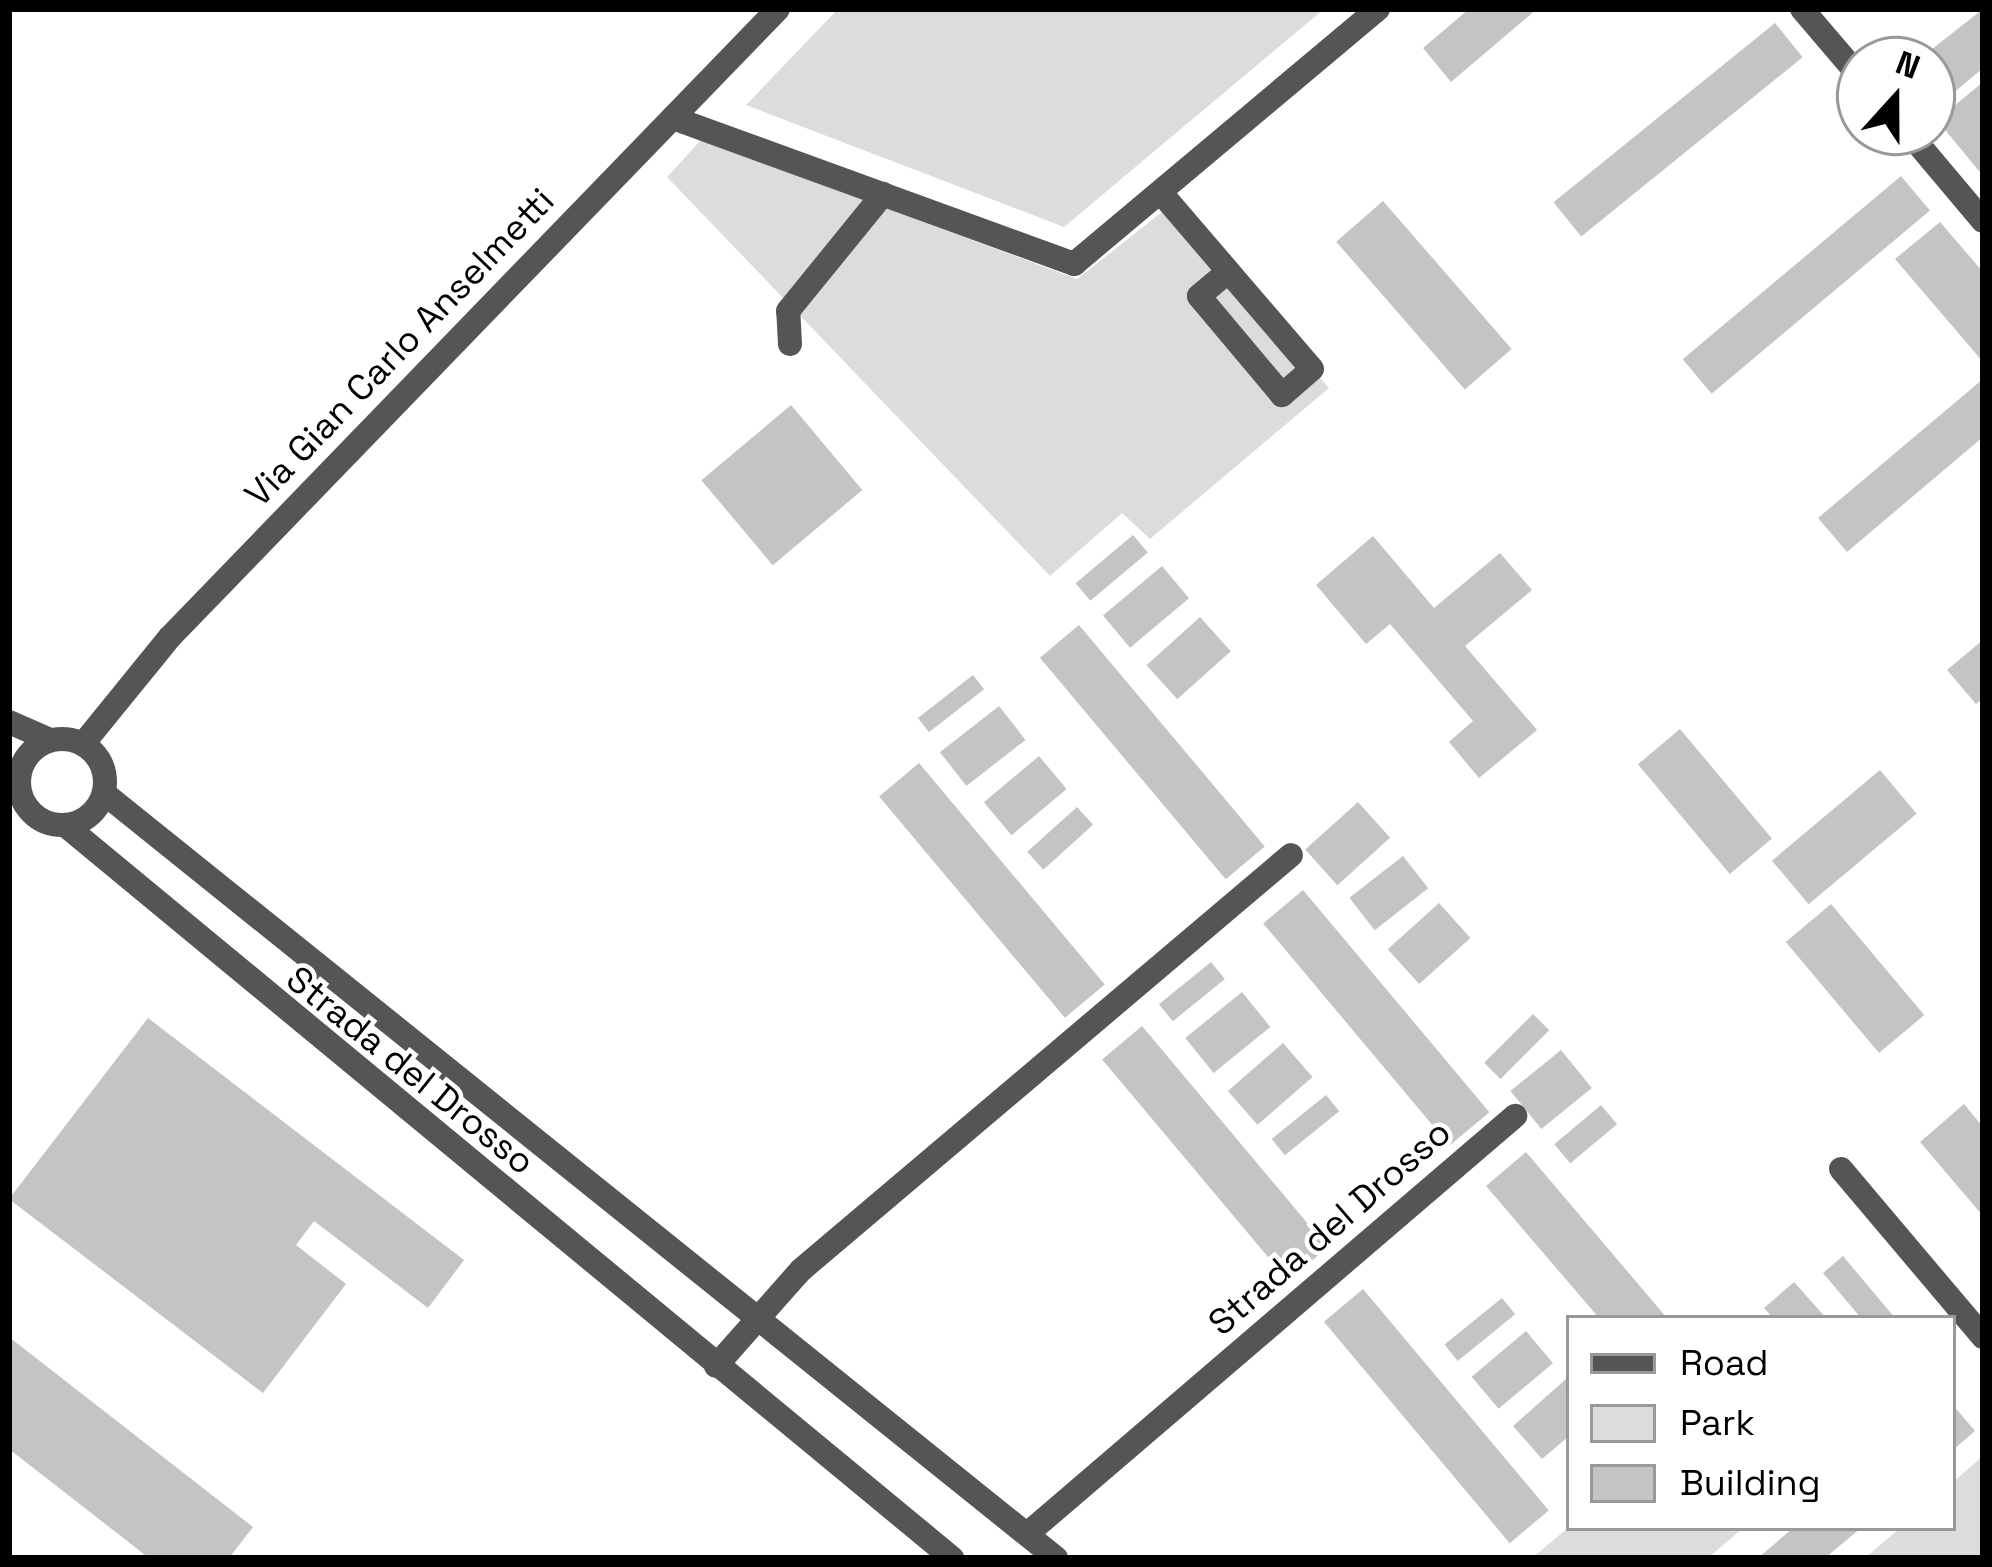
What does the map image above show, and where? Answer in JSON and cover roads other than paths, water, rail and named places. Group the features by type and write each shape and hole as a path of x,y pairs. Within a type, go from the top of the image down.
{"street":[{"name":"Via Gian Carlo Anselmetti","path":"83,744 170,637 778,9"},
{"path":"673,118 1074,264 1378,9"},
{"path":"1802,9 1836,48"},
{"path":"1928,156 1983,221"},
{"path":"790,344 793,304 883,194"},
{"path":"1162,194 1312,369 1282,395 1198,296 1228,272"},
{"path":"9,722 48,739 83,744 105,794 64,825 31,810 15,772 48,739"},
{"name":"Strada del Drosso","path":"105,794 760,1315 1057,1558"},
{"name":"Strada del Drosso","path":"64,825 952,1558"},
{"path":"716,1366 760,1315 1291,855"},
{"name":"Strada del Drosso","path":"1027,1534 1515,1115"},
{"path":"1841,1169 1983,1337"}]}
